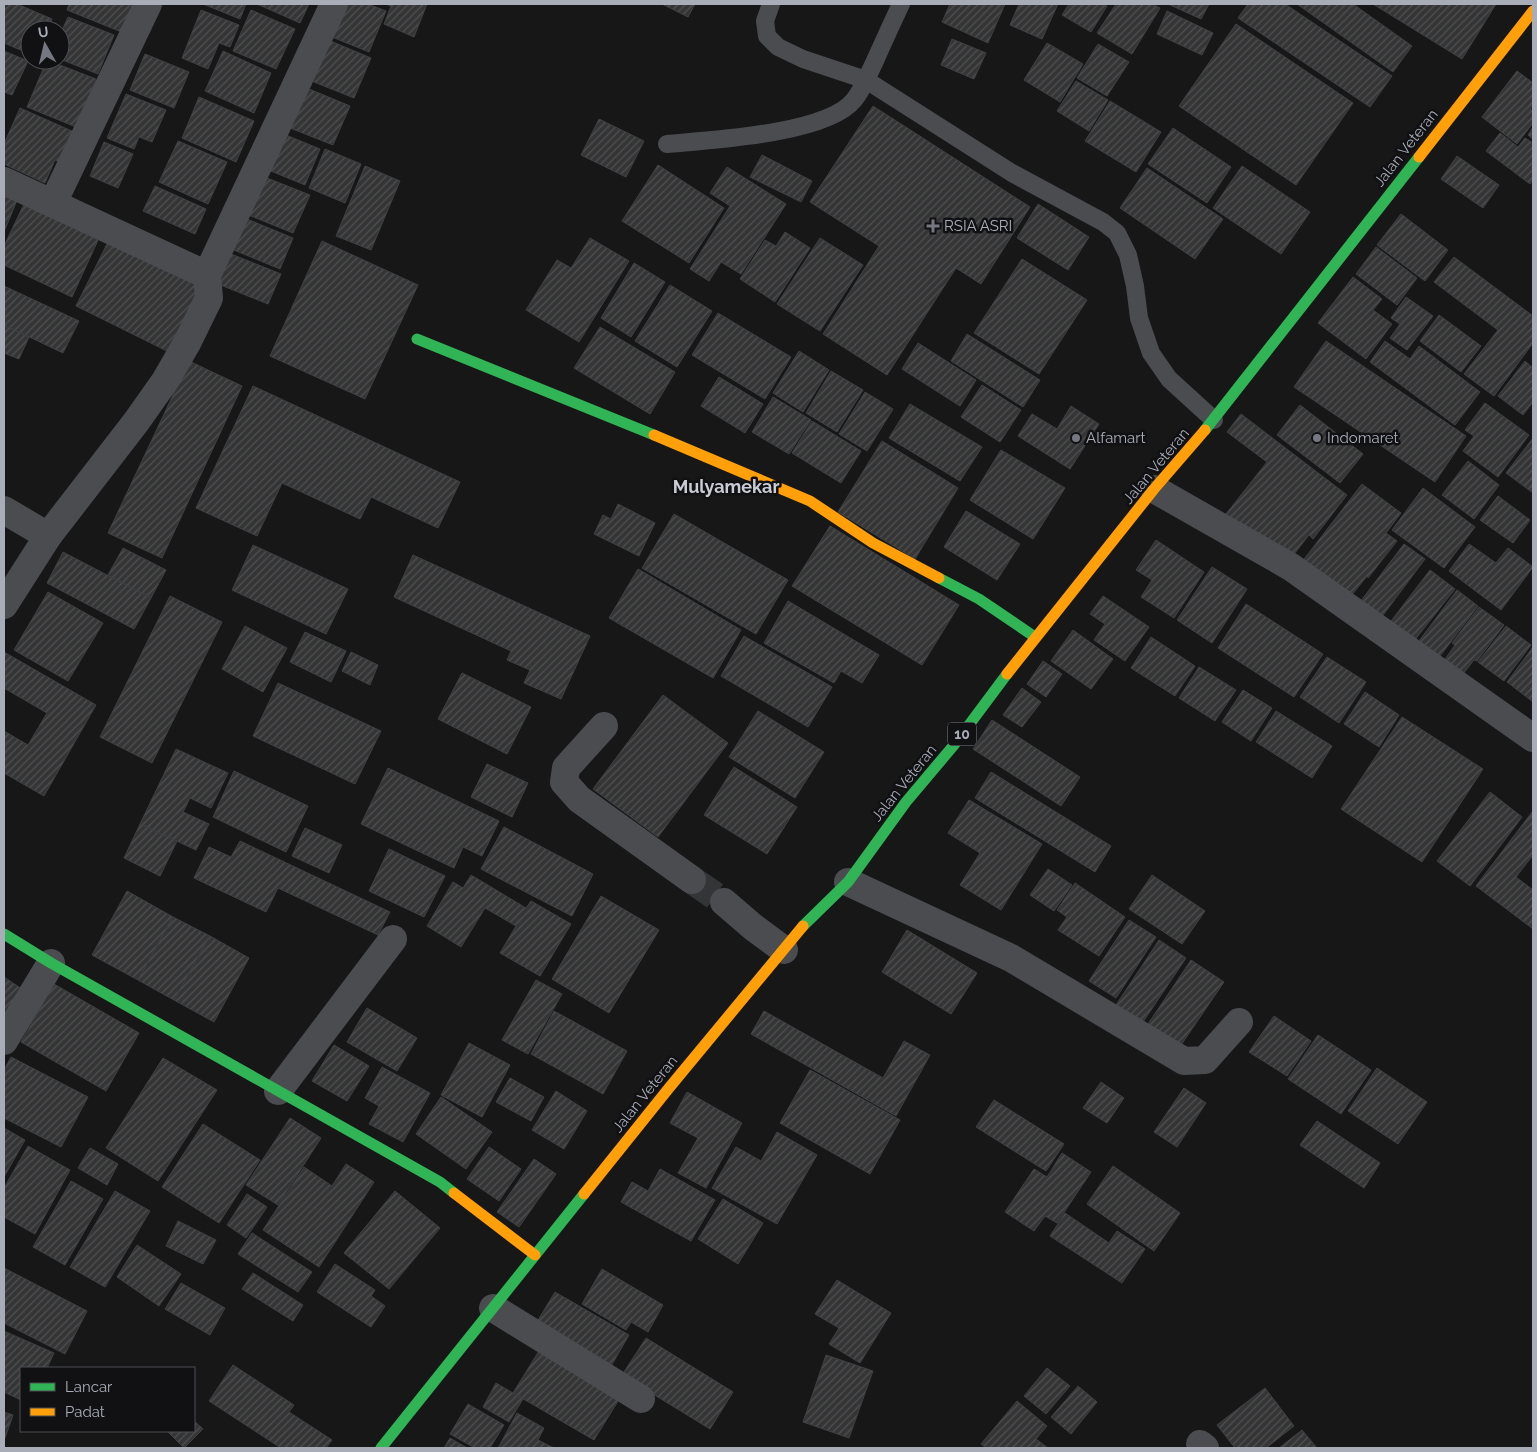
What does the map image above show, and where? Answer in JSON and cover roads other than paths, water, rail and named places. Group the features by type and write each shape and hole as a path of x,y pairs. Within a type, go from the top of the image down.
{"main road":[{"name":"Jalan Veteran","path":"381,1448 669,1088 806,923 848,882 906,802 954,745 1035,637 1154,490 1214,420 1286,325 1533,11"},
{"path":"417,339 709,457 810,501 873,543 979,600 1035,637"},
{"path":"4,934 51,963 440,1182 536,1254"}],"street":[{"path":"53,203 148,4"},
{"path":"4,605 48,536 136,422 165,381 187,344 209,298 207,275 334,4"},
{"path":"4,181 207,275"},
{"path":"1154,490 1291,567 1533,738"},
{"path":"4,510 48,536"},
{"path":"604,726 566,768 564,782 580,798 692,880"},
{"path":"848,882 1011,958 1184,1062 1205,1060 1239,1022"},
{"path":"724,902 784,950"},
{"path":"278,1091 393,940"},
{"path":"4,1042 51,963"},
{"path":"493,1308 641,1399"}],"lane":[{"path":"771,4 765,21 767,36 778,46 803,59 866,80 1012,173 1103,222 1117,233 1128,255 1135,286 1139,318 1151,352 1169,379 1214,420"},
{"path":"668,144 736,137 814,124 838,114 854,101 866,80 901,4"}],"tunnel":[{"path":"692,880 724,902"}],"place":[{"name":"RSIA ASRI","path":"933,226"},
{"name":"Alfamart","path":"1076,438"},
{"name":"Indomaret","path":"1317,438"}],"district":[{"name":"Mulyamekar","path":"726,486"}]}
